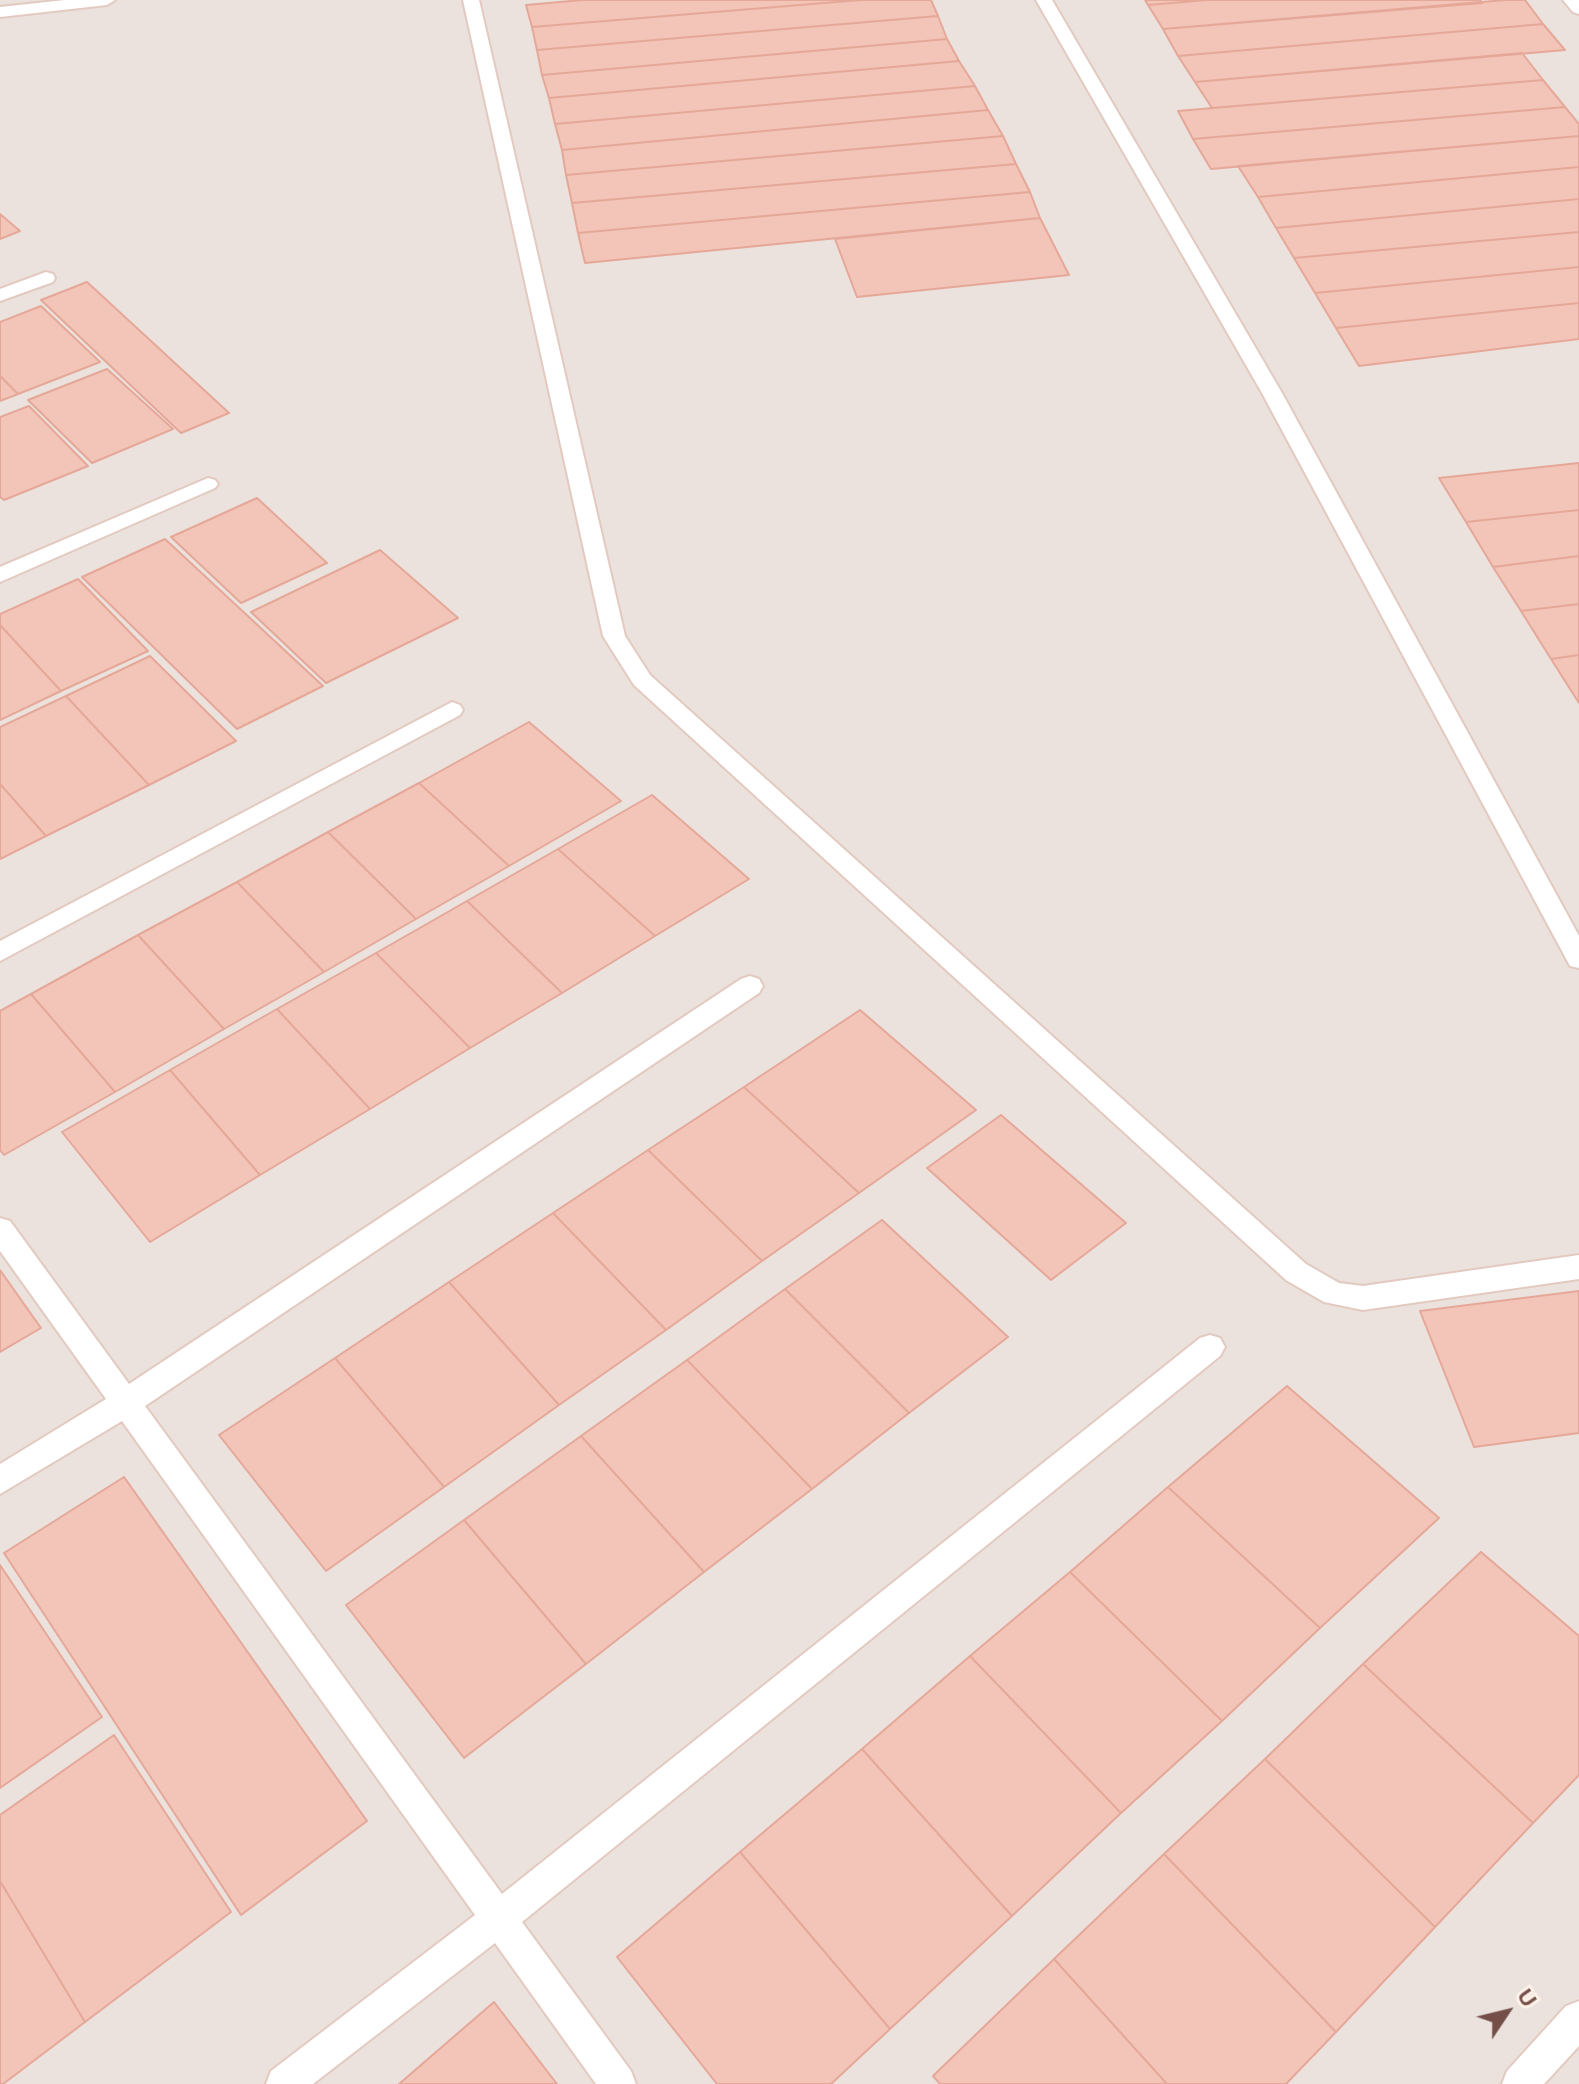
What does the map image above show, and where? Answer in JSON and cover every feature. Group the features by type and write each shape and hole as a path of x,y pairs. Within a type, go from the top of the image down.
{"lane":[{"path":"0,12 107,0"},
{"path":"471,0 614,636 642,680 1296,1272 1334,1294 1363,1298 1579,1267"},
{"path":"1044,0 1272,393 1579,959"},
{"path":"1571,0 1579,9"},
{"path":"0,295 46,278"},
{"path":"0,575 208,484"},
{"path":"0,952 452,710"},
{"path":"0,1480 127,1402 750,986"},
{"path":"0,1229 618,2084"},
{"path":"284,2084 497,1920 1210,1347"},
{"path":"1520,2084 1579,2019"}],"shaded area":[{"path":"0,0 1579,0 1579,2084 0,2084"}],"building":[{"path":"582,0 861,0 532,27 526,5"},
{"path":"861,0 931,0 938,16 537,50 532,27"},
{"path":"1145,0 1207,0 1148,5"},
{"path":"1207,0 1480,0 1482,3 1163,29 1148,5"},
{"path":"1525,0 1543,24 1178,56 1163,29"},
{"path":"938,16 947,39 542,75 537,50"},
{"path":"1543,24 1565,50 1195,82 1178,56"},
{"path":"947,39 959,61 549,98 542,75"},
{"path":"1522,53 1543,80 1212,108 1195,82"},
{"path":"959,61 975,86 555,124 549,98"},
{"path":"1543,80 1565,107 1193,139 1178,111"},
{"path":"975,86 988,110 562,150 555,124"},
{"path":"1565,107 1579,124 1579,136 1211,169 1193,139"},
{"path":"988,110 1003,136 566,175 562,150"},
{"path":"1003,136 1016,164 572,203 566,175"},
{"path":"1579,136 1579,167 1258,197 1238,166"},
{"path":"1016,164 1030,192 578,233 572,203"},
{"path":"1579,167 1579,199 1276,228 1258,197"},
{"path":"1030,192 1040,218 585,263 578,233"},
{"path":"1579,199 1579,232 1294,258 1276,228"},
{"path":"0,214 20,231 0,239"},
{"path":"1040,218 1069,275 857,297 835,239"},
{"path":"1579,232 1579,267 1315,293 1294,258"},
{"path":"1579,267 1579,303 1336,328 1315,293"},
{"path":"87,282 229,413 181,433 41,300"},
{"path":"1579,303 1579,339 1359,366 1336,328"},
{"path":"41,306 100,362 18,394 0,376 0,322"},
{"path":"107,369 173,429 92,463 28,400"},
{"path":"0,376 18,394 0,401"},
{"path":"29,406 88,466 4,500 0,497 0,417"},
{"path":"1579,463 1579,510 1466,522 1439,478"},
{"path":"257,498 327,563 241,603 171,537"},
{"path":"1579,510 1579,556 1493,567 1466,522"},
{"path":"165,539 323,686 237,729 82,577"},
{"path":"380,550 458,618 326,683 251,612"},
{"path":"1579,556 1579,604 1521,611 1493,567"},
{"path":"78,579 148,651 61,691 0,625 0,614"},
{"path":"1579,604 1579,655 1551,659 1521,611"},
{"path":"0,625 61,691 0,720"},
{"path":"1579,655 1579,703 1551,659"},
{"path":"150,656 236,741 149,785 66,696"},
{"path":"66,696 149,785 46,836 0,784 0,727"},
{"path":"529,722 621,801 509,866 419,783"},
{"path":"419,783 509,866 416,919 328,832"},
{"path":"0,784 46,836 0,859"},
{"path":"652,795 749,879 655,936 558,849"},
{"path":"328,832 416,919 324,972 237,882"},
{"path":"558,849 655,936 562,993 467,901"},
{"path":"237,882 324,972 224,1029 138,935"},
{"path":"467,901 562,993 470,1048 376,953"},
{"path":"138,935 224,1029 115,1092 31,994"},
{"path":"376,953 470,1048 370,1109 277,1009"},
{"path":"31,994 115,1092 4,1155 0,1150 0,1011"},
{"path":"277,1009 370,1109 260,1175 170,1070"},
{"path":"860,1010 976,1110 859,1193 744,1087"},
{"path":"170,1070 260,1175 150,1242 62,1132"},
{"path":"744,1087 859,1193 762,1261 648,1150"},
{"path":"1001,1115 1126,1223 1051,1280 927,1168"},
{"path":"648,1150 762,1261 666,1330 553,1213"},
{"path":"553,1213 666,1330 559,1405 449,1282"},
{"path":"882,1220 1008,1337 909,1413 785,1289"},
{"path":"0,1270 41,1328 0,1352"},
{"path":"449,1282 559,1405 444,1487 335,1358"},
{"path":"785,1289 909,1413 812,1489 687,1360"},
{"path":"1579,1291 1579,1433 1474,1447 1420,1311"},
{"path":"335,1358 444,1487 326,1571 219,1435"},
{"path":"687,1360 812,1489 704,1572 581,1436"},
{"path":"1287,1386 1439,1518 1320,1628 1168,1487"},
{"path":"581,1436 704,1572 586,1664 464,1520"},
{"path":"124,1477 367,1821 241,1915 4,1553"},
{"path":"1168,1487 1320,1628 1222,1721 1070,1572"},
{"path":"464,1520 586,1664 464,1758 346,1605"},
{"path":"1481,1552 1579,1636 1579,1775 1533,1823 1363,1664"},
{"path":"0,1565 102,1717 0,1788"},
{"path":"1070,1572 1222,1721 1121,1813 970,1656"},
{"path":"970,1656 1121,1813 1012,1916 862,1749"},
{"path":"1363,1664 1533,1823 1435,1927 1265,1759"},
{"path":"114,1735 231,1912 85,2022 0,1881 0,1815"},
{"path":"862,1749 1012,1916 890,2029 740,1852"},
{"path":"1265,1759 1435,1927 1336,2032 1164,1854"},
{"path":"740,1852 890,2029 831,2084 717,2084 617,1957"},
{"path":"1164,1854 1336,2032 1286,2084 1167,2084 1054,1959"},
{"path":"0,1881 85,2022 3,2084 0,2084"},
{"path":"1054,1959 1167,2084 940,2084 933,2076"},
{"path":"494,2002 557,2084 399,2084"}]}
